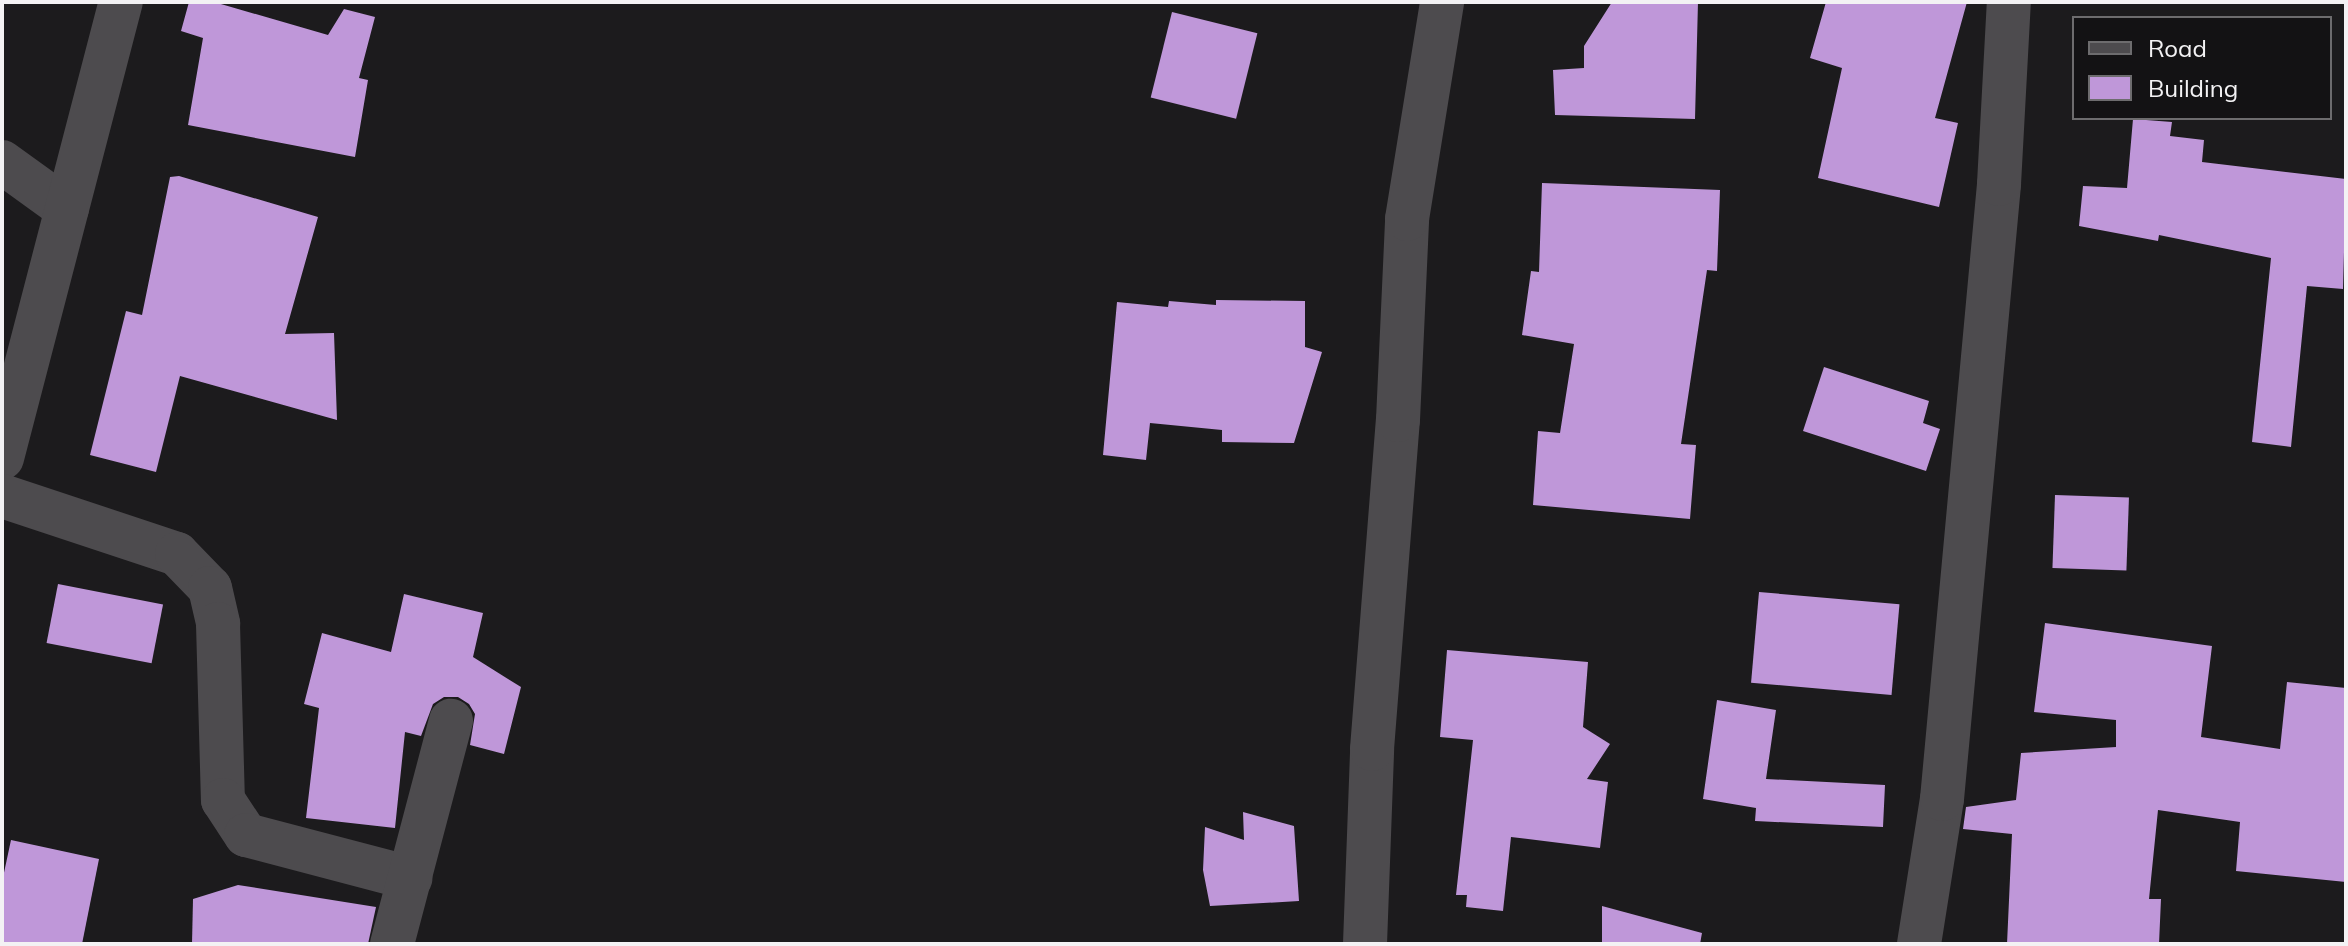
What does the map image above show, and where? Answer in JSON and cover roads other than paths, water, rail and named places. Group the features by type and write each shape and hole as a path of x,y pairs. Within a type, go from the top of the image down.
{"street":[{"path":"2,458 121,2"},
{"path":"1365,944 1372,749 1398,420 1407,219 1442,2"},
{"path":"1919,944 1944,783 1999,184 2009,2"},
{"path":"2,162 67,209"},
{"path":"2,496 177,554 210,588 218,624 223,800 246,835 410,878"},
{"path":"392,944 451,721"}]}
